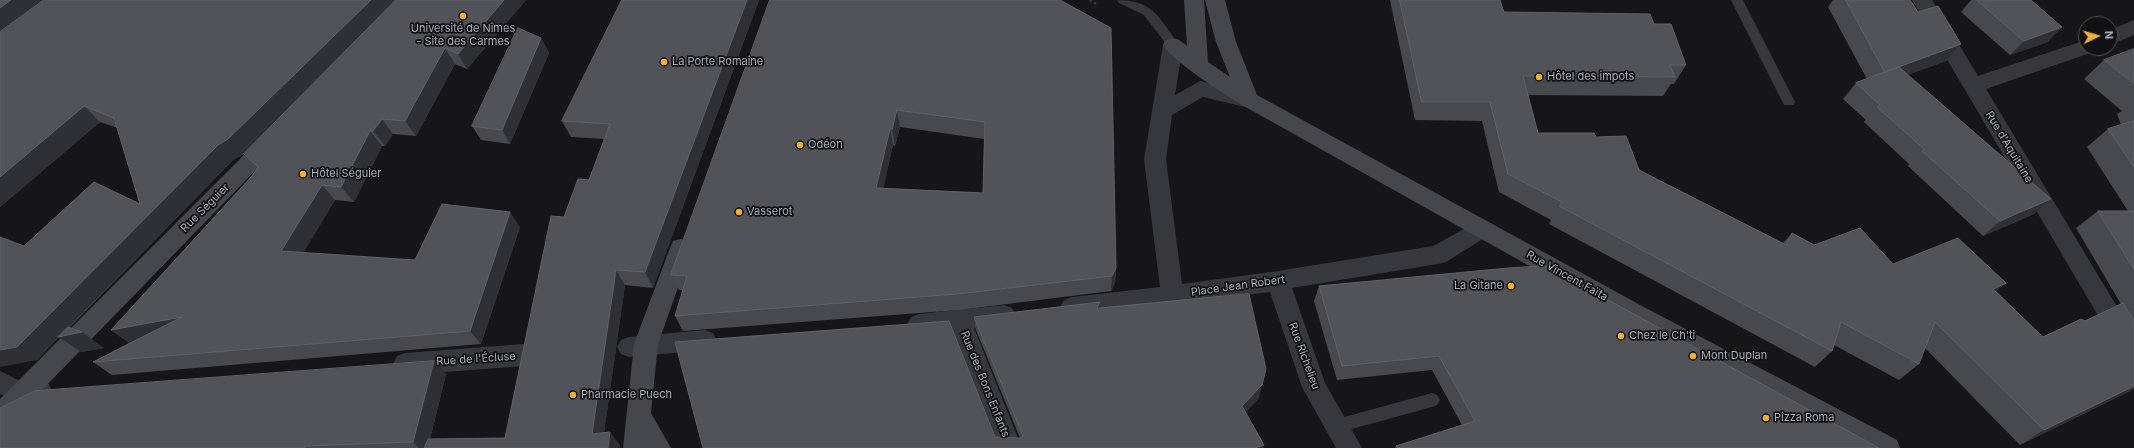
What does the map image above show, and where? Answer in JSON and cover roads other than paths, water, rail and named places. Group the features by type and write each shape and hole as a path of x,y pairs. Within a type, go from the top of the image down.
{"street":[{"path":"1194,0 1200,89"},
{"path":"1214,0 1226,42 1249,100"},
{"name":"Rue d'Aquitaine","path":"1922,0 2134,356"},
{"path":"2118,34 2134,27"},
{"path":"1054,309 1172,295 1155,159 1173,45 1198,65 1249,100"},
{"path":"1972,86 2078,50"},
{"path":"1162,109 1170,108 1200,89 1249,100"},
{"name":"Rue Vincent Faïta","path":"1249,100 1634,313 1888,448"},
{"name":"Rue Séguier","path":"0,416 288,124"},
{"name":"Place Jean Robert","path":"1172,295 1278,281 1438,255 1481,229"},
{"path":"635,448 640,417 638,345 687,232"},
{"name":"Rue Richelieu","path":"1278,281 1314,386 1350,448"},
{"path":"896,326 959,321 1022,313"},
{"name":"Rue des Bons Enfants","path":"959,321 1010,448"},
{"path":"638,345 730,338"},
{"name":"Rue de l'Écluse","path":"381,366 524,355"},
{"path":"0,382 22,394 63,390"},
{"path":"640,417 659,448"}],"lane":[{"path":"1123,0 1148,12 1173,45"},
{"path":"1737,0 1789,102"},
{"path":"1337,426 1432,400"}],"place":[{"name":"Université de Nîmes - Site des Carmes","path":"463,16"},
{"name":"La Porte Romaine","path":"664,62"},
{"name":"Hôtel des impots","path":"1539,77"},
{"name":"Odéon","path":"800,145"},
{"name":"Hôtel Séguier","path":"303,174"},
{"name":"Vasserot","path":"739,212"},
{"name":"La Gitane","path":"1511,286"},
{"name":"Chez le Ch'ti","path":"1621,336"},
{"name":"Mont Duplan","path":"1693,356"},
{"name":"Pharmacie Puech","path":"573,395"},
{"name":"Pizza Roma","path":"1766,418"}]}
